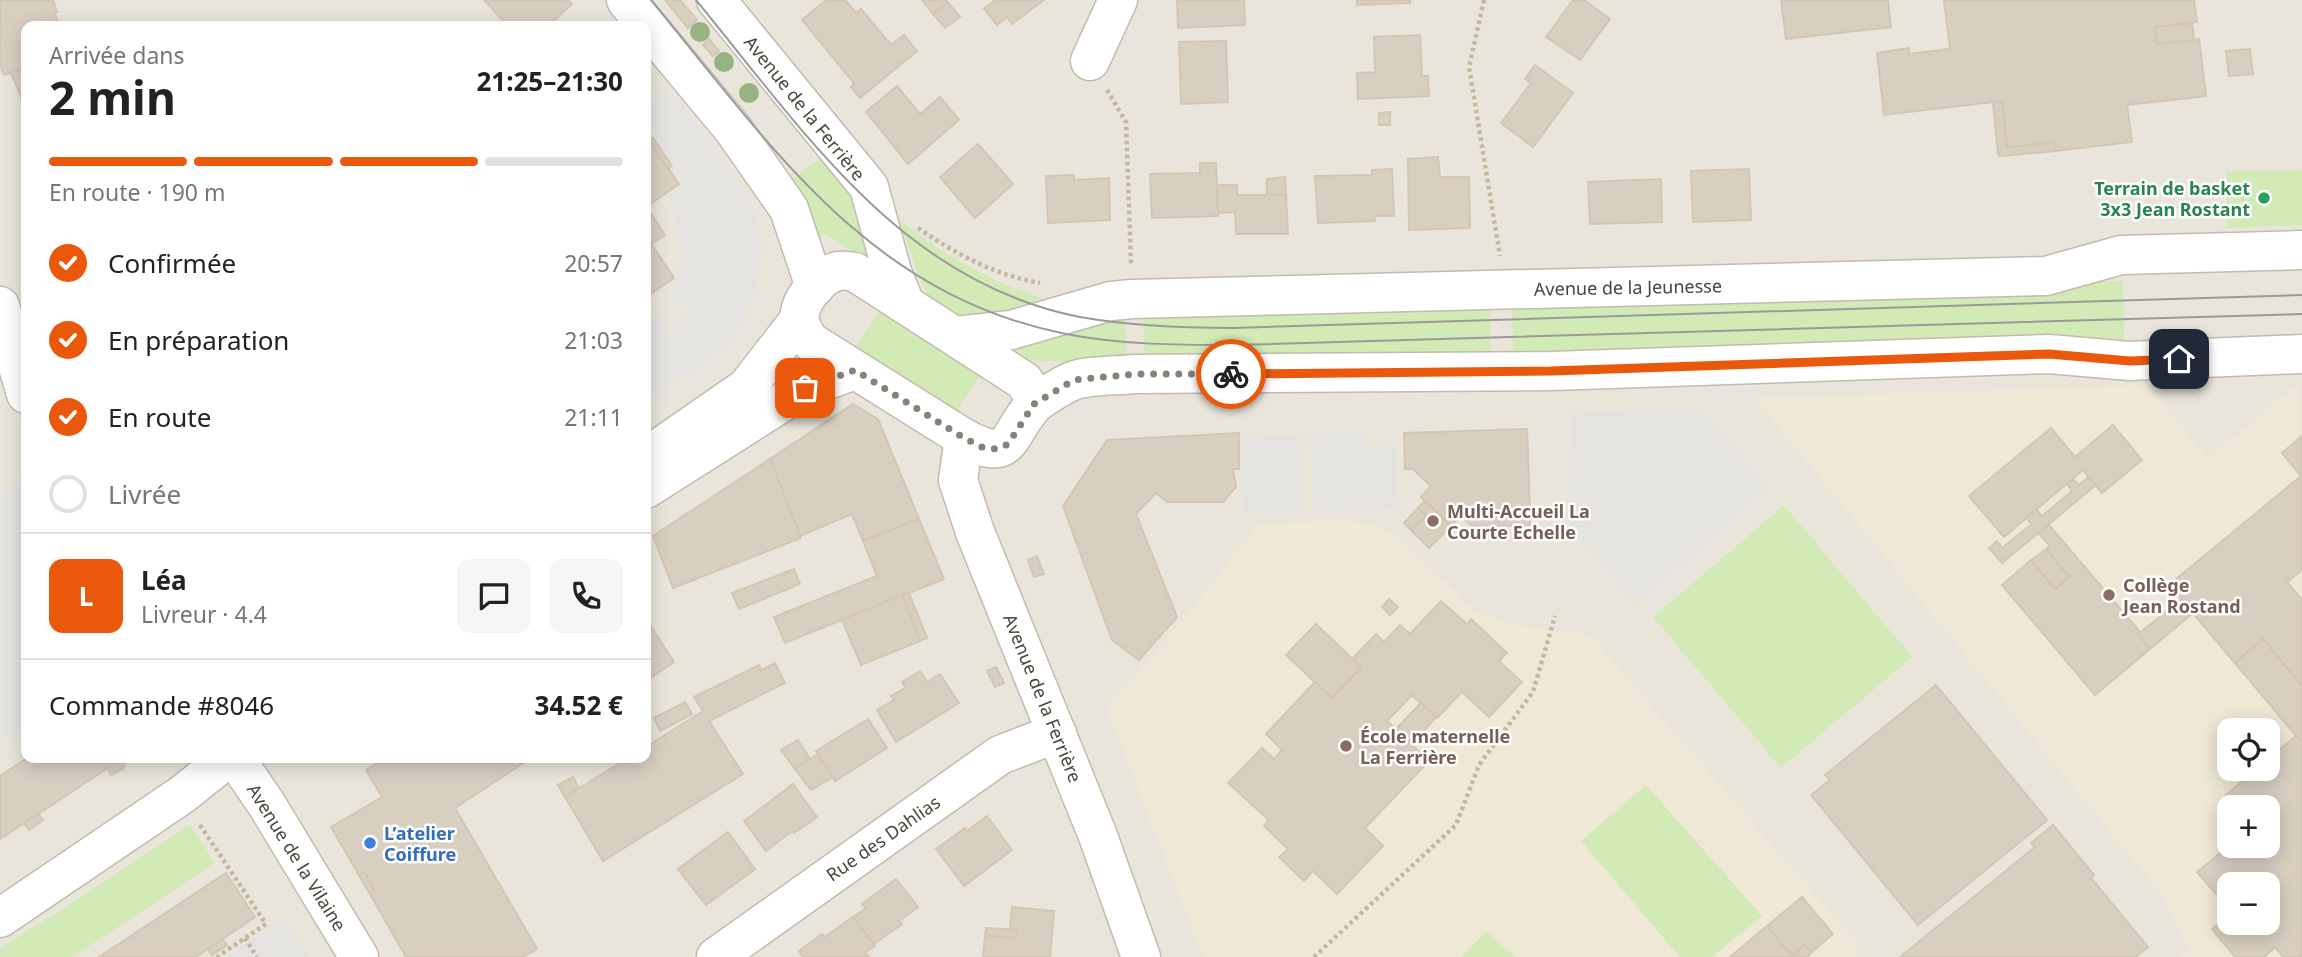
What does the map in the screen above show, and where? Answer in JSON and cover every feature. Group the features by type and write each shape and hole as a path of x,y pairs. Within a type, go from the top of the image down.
{"street":[{"path":"626,0 643,21"},
{"name":"Avenue de la Ferrière","path":"716,0 869,187 892,272 905,304"},
{"path":"1090,61 1118,0"},
{"path":"651,30 733,129 789,209 807,303 804,333 811,342 982,447 997,449 1008,444 1034,404 1074,380 1135,374 1551,371 2049,354 2130,361 2302,354"},
{"name":"Avenue de la Jeunesse","path":"956,336 1011,330 1111,301 1132,299 2046,276 2122,255 2302,250"},
{"path":"651,454 747,387 827,275 841,270 855,272 1024,381 1034,404"},
{"path":"0,306 21,377"},
{"path":"651,486 805,388 855,370"},
{"name":"Avenue de la Ferrière","path":"964,438 958,480 975,532 1098,836 1141,957"},
{"name":"Rue des Dahlias","path":"716,957 1000,755 1057,733"},
{"path":"0,918 169,803 221,763"},
{"name":"Avenue de la Vilaine","path":"238,763 267,805 359,957"}],"path":[{"path":"1484,0 1468,67 1506,289"},
{"path":"1090,61 1126,122 1132,299"},
{"path":"914,225 977,264 1025,280 1050,284"},
{"path":"1314,957 1456,825 1479,765 1533,692 1555,616"},
{"path":"169,803 180,818 200,825 266,924 217,957"},
{"path":"245,938 257,957"}],"shaded area":[{"path":"0,0 2302,0 2302,957 0,957"},
{"path":"669,89 736,179 753,207 762,243 759,274 749,309 732,338 696,368 651,398 651,313 653,312 670,335 692,307 671,302 678,280 680,250 675,211 668,200 687,185 651,131 651,99"},
{"name":"Collège Jean Rostand","path":"2300,381 2302,957 2177,957 2188,948 2166,900 1755,398 2148,385 2208,459"},
{"path":"1699,409 1767,486 1636,603 1568,525 1572,413"},
{"path":"1365,432 1366,447 1395,446 1398,508 1314,512 1310,435"},
{"path":"1303,436 1304,512 1243,512 1242,437"},
{"path":"21,482 21,730 0,744 0,493"},
{"path":"1350,521 1372,524 1400,539 1477,612 1509,624 1590,635 1857,943 1857,957 1203,957 1107,708 1184,619 1260,523"},
{"path":"284,918 309,957 225,957"}],"green space":[{"path":"830,150 848,176 886,272 823,233 813,247 789,182"},
{"name":"Terrain de basket 3x3 Jean Rostant","path":"2302,170 2302,225 2227,228 2227,171"},
{"path":"899,220 974,269 1014,288 1058,303 961,320 932,302 917,271"},
{"path":"2123,281 2124,340 1513,359 1512,299"},
{"path":"1490,302 1491,359 1145,367 1143,309"},
{"path":"879,311 980,376 956,412 856,347"},
{"path":"1125,311 1127,365 1027,360 1004,345"},
{"path":"1784,505 1912,657 1781,768 1653,617"},
{"path":"1646,785 1762,916 1712,957 1680,957 1581,841"},
{"path":"190,825 215,863 72,957 0,957 0,949"},
{"path":"1486,931 1515,957 1462,957"}],"building":[{"path":"0,0 53,0 58,21 21,21 21,70 4,75 0,64"},
{"path":"484,0 568,0 572,4 553,21 503,21"},
{"path":"665,0 680,0 697,20 688,28"},
{"path":"826,0 845,0 856,13 861,9 891,45 904,35 917,51 860,98 851,87 854,83 802,20"},
{"path":"922,0 946,0 948,3 933,14"},
{"path":"995,0 1044,0 1012,24 1007,17 997,25 984,9"},
{"path":"1177,0 1244,0 1245,25 1178,28"},
{"path":"1357,0 1410,0 1410,3 1357,5"},
{"path":"1573,0 1584,0 1610,19 1580,60 1546,37"},
{"path":"1781,0 1888,0 1891,27 1786,39"},
{"path":"1944,0 2194,0 2197,22 2155,27 2157,44 2199,39 2206,96 2127,105 2132,142 2056,151 2053,142 2007,148 2002,101 1884,115 1877,53 1909,48 1909,54 1950,49"},
{"path":"948,3 960,17 945,28 933,14"},
{"path":"2192,23 2194,40 2157,44 2155,27"},
{"path":"1420,35 1422,76 1428,76 1429,96 1358,99 1357,73 1375,72 1374,37"},
{"path":"709,39 719,51 713,56 703,45"},
{"path":"1226,41 1228,102 1181,104 1179,42"},
{"path":"2250,49 2253,74 2229,76 2226,51"},
{"path":"1535,65 1573,93 1533,147 1501,123 1531,83 1525,79"},
{"path":"21,70 21,96 11,73"},
{"path":"897,86 920,114 940,97 959,120 908,164 866,112"},
{"path":"2002,101 2007,148 2053,142 2056,151 2000,156 1993,103"},
{"path":"1390,112 1390,125 1379,125 1379,113"},
{"path":"653,138 672,166 668,169 651,144"},
{"path":"651,143 679,184 651,204"},
{"path":"978,144 1013,184 975,218 940,177"},
{"path":"1438,157 1440,177 1469,177 1470,228 1409,230 1408,159"},
{"path":"1200,163 1216,163 1218,216 1152,218 1150,174 1200,173"},
{"path":"1392,169 1394,216 1374,216 1375,221 1318,223 1315,176 1372,175 1372,170"},
{"path":"1749,169 1751,220 1693,222 1691,171"},
{"path":"1074,175 1074,180 1109,178 1110,220 1048,223 1046,176"},
{"path":"1285,177 1286,195 1267,195 1267,179"},
{"path":"1661,179 1662,222 1590,224 1588,182"},
{"path":"1217,185 1237,185 1237,195 1286,195 1288,234 1236,234 1235,212 1218,213"},
{"path":"651,214 665,235 651,244"},
{"path":"651,244 674,278 651,294"},
{"path":"853,404 878,419 919,519 863,541 852,514 800,536 770,459"},
{"path":"2113,425 2142,460 2102,493 2083,470 2004,537 1969,496 2051,428 2075,457"},
{"path":"1527,429 1530,511 1498,512 1499,526 1473,527 1461,515 1451,526 1421,497 1431,486 1413,469 1405,469 1404,433"},
{"path":"1239,433 1239,469 1233,469 1236,487 1223,502 1167,502 1156,493 1136,514 1177,617 1139,660 1112,640 1063,506 1107,440"},
{"path":"2302,436 2302,570 2287,582 2302,600 2302,686 2263,639 2235,663 2169,585 2301,476 2282,453"},
{"path":"770,459 801,538 673,588 653,536"},
{"path":"2089,477 2096,485 2002,563 1989,548 1997,541 2002,548 2032,524 2026,518 2036,509 2042,516 2072,491 2067,484 2073,479 2079,485"},
{"name":"Multi-Accueil La Courte Echelle","path":"1425,501 1451,526 1429,548 1411,530 1426,516 1418,508"},
{"path":"1418,508 1426,516 1411,530 1404,523"},
{"path":"1530,511 1530,525 1499,526 1498,512"},
{"path":"919,519 944,579 785,643 774,617 877,576 863,541"},
{"path":"2049,525 2140,632 2138,634 2150,649 2095,695 2002,585 2031,560 2055,589 2069,577 2046,549 2050,546 2038,533"},
{"path":"2046,549 2069,577 2055,589 2031,560"},
{"path":"1037,556 1044,574 1034,577 1028,560"},
{"path":"794,569 800,584 739,609 732,593"},
{"path":"909,593 927,638 920,641 902,595"},
{"path":"902,595 920,641 861,665 842,620"},
{"path":"1389,599 1398,607 1390,615 1382,607"},
{"path":"2181,600 2193,613 2150,649 2138,634"},
{"name":"École maternelle La Ferrière","path":"1441,601 1467,624 1471,619 1507,653 1499,661 1522,682 1489,717 1462,692 1437,718 1412,695 1387,721 1429,761 1365,828 1383,846 1337,894 1313,871 1304,881 1279,857 1288,849 1264,826 1269,820 1228,783 1262,748 1274,759 1282,750 1266,734 1315,682 1332,698 1361,667 1352,659 1376,634 1384,642 1400,625 1410,634"},
{"path":"1316,624 1361,667 1332,698 1286,655"},
{"path":"651,627 674,662 651,678"},
{"path":"2263,639 2302,686 2302,743 2235,663"},
{"path":"775,663 785,683 709,721 743,774 603,861 565,797 620,763 651,763 651,744 703,711 694,697 759,665 761,670"},
{"path":"996,667 1004,683 995,687 987,671"},
{"path":"920,671 927,682 940,674 959,703 896,742 877,710 894,700 891,696 906,688 902,682"},
{"path":"1936,685 2047,820 1918,925 1811,795 1830,780 1825,775"},
{"path":"685,702 692,714 660,731 654,718"},
{"path":"1421,703 1436,717 1412,744 1396,729"},
{"path":"868,719 887,748 835,781 816,751"},
{"path":"2296,736 2302,743 2302,957 2283,957 2275,947 2264,957 2235,957 2212,929 2217,925 2217,935 2280,935 2280,872 2217,872 2217,895 2197,872 2217,856 2217,858 2280,858 2280,795 2226,795 2242,781 2280,781 2280,749"},
{"path":"798,740 810,759 795,769 781,750"},
{"path":"818,754 833,777 811,790 795,769"},
{"path":"21,762 115,763 0,839 0,776"},
{"path":"115,763 125,765 111,775 107,768"},
{"path":"377,763 523,763 455,808 537,949 523,957 406,957 370,894 375,891 364,872 359,875 331,827 382,797 366,770"},
{"path":"573,777 579,788 565,797 558,785"},
{"path":"793,784 817,817 794,833 792,831 766,851 744,821"},
{"path":"39,814 43,820 29,830 24,823"},
{"path":"987,816 1012,850 964,886 936,849"},
{"path":"2053,825 2094,875 2091,878 2148,947 2135,957 1900,957 2035,847 2031,843"},
{"path":"728,832 755,869 706,905 678,869"},
{"path":"364,872 375,891 370,894 359,875"},
{"path":"226,873 255,917 196,957 99,957"},
{"path":"896,879 918,907 899,921 902,924 874,944 853,917 866,908 862,904"},
{"path":"1802,897 1833,934 1812,952 1805,945 1792,956 1767,926"},
{"path":"1012,907 1054,911 1050,957 983,957 985,935 1016,938 1017,930 1010,930"},
{"path":"853,917 875,946 865,952 869,957 803,957 799,951 822,934 825,937"},
{"path":"1767,926 1792,956 1805,945 1812,952 1807,957 1730,957"},
{"path":"986,928 1017,930 1016,938 985,935"},
{"path":"222,939 227,945 212,955 208,949"}],"tram line":[{"path":"651,0 783,159 829,206 879,249 934,285 996,314 1087,338 1235,345 2302,314"},
{"path":"696,0 818,149 861,194 908,236 960,271 1017,299 1080,317 1156,326 1233,328 2302,295"}],"way so far":[{"path":"805,388 855,370 964,438 982,447 997,449 1008,444 1034,404 1074,380 1135,374 1231,374"}],"place":[{"name":"Terrain de basket 3x3 Jean Rostant","path":"2264,198"},
{"name":"Multi-Accueil La Courte Echelle","path":"1433,521"},
{"name":"Collège Jean Rostand","path":"2109,595"},
{"name":"École maternelle La Ferrière","path":"1346,746"},
{"name":"L’atelier Coiffure","path":"370,843"}],"route":[{"path":"1231,374 1551,371 2049,354 2130,361 2179,359"}]}
